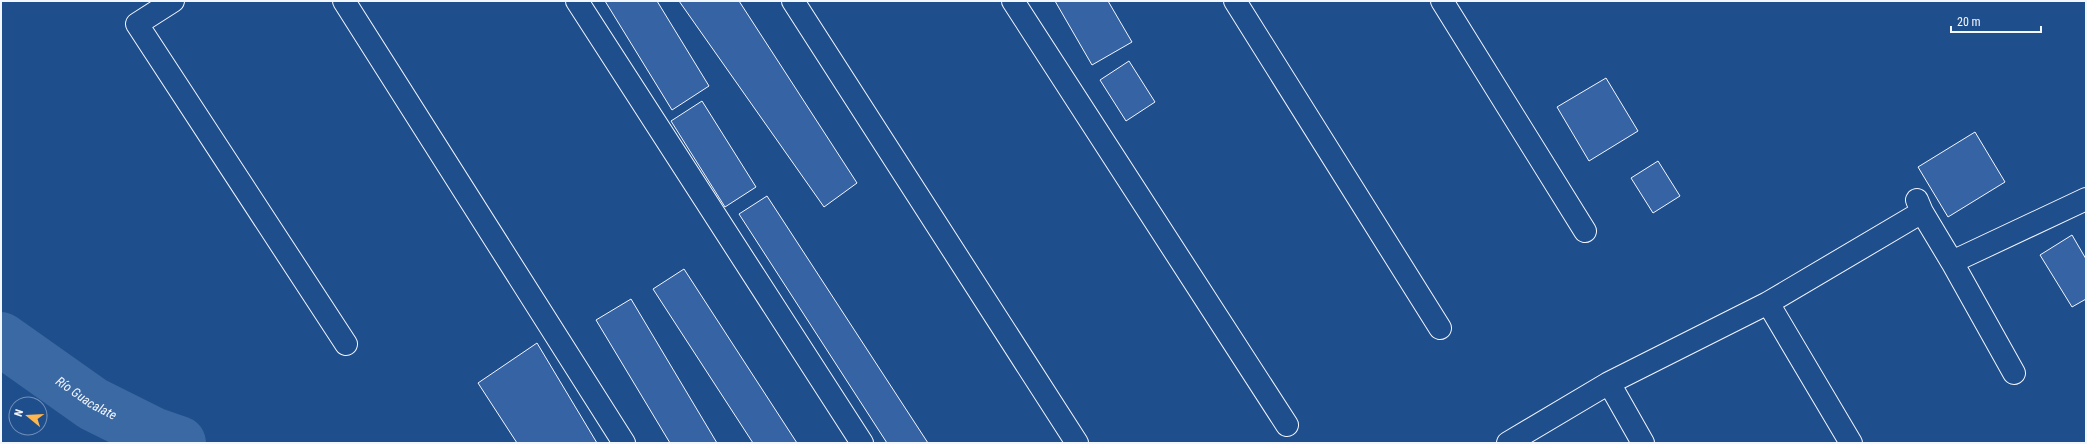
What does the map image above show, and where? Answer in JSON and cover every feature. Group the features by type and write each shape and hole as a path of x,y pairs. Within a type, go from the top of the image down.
{"street":[{"path":"173,1 137,24 346,344"},
{"path":"344,1 624,443"},
{"path":"577,1 862,443"},
{"path":"793,1 1077,443"},
{"path":"1013,1 1287,425"},
{"path":"1235,1 1440,328"},
{"path":"1442,1 1585,231"},
{"path":"1952,262 2086,198"},
{"path":"1508,443 1609,383 1768,303 1919,206 2014,372"},
{"path":"1768,303 1851,443"},
{"path":"1609,383 1644,443"}],"building":[{"path":"605,1 657,1 709,86 672,110"},
{"path":"679,1 739,1 857,183 824,207"},
{"path":"1055,1 1108,1 1132,42 1092,65"},
{"path":"1129,61 1155,102 1126,121 1100,80"},
{"path":"1606,78 1638,131 1589,161 1557,107"},
{"path":"702,101 756,187 725,207 671,121"},
{"path":"1975,132 2005,182 1948,217 1918,167"},
{"path":"1658,161 1680,196 1653,213 1631,178"},
{"path":"767,196 928,443 887,443 739,214"},
{"path":"2072,235 2086,259 2086,299 2072,307 2040,255"},
{"path":"684,269 797,443 753,443 653,289"},
{"path":"631,299 717,443 670,443 596,320"},
{"path":"537,343 597,443 517,443 478,383"}],"waterway":[{"name":"Río Guacalate","path":"1,339 93,404 153,434 179,443"}]}
